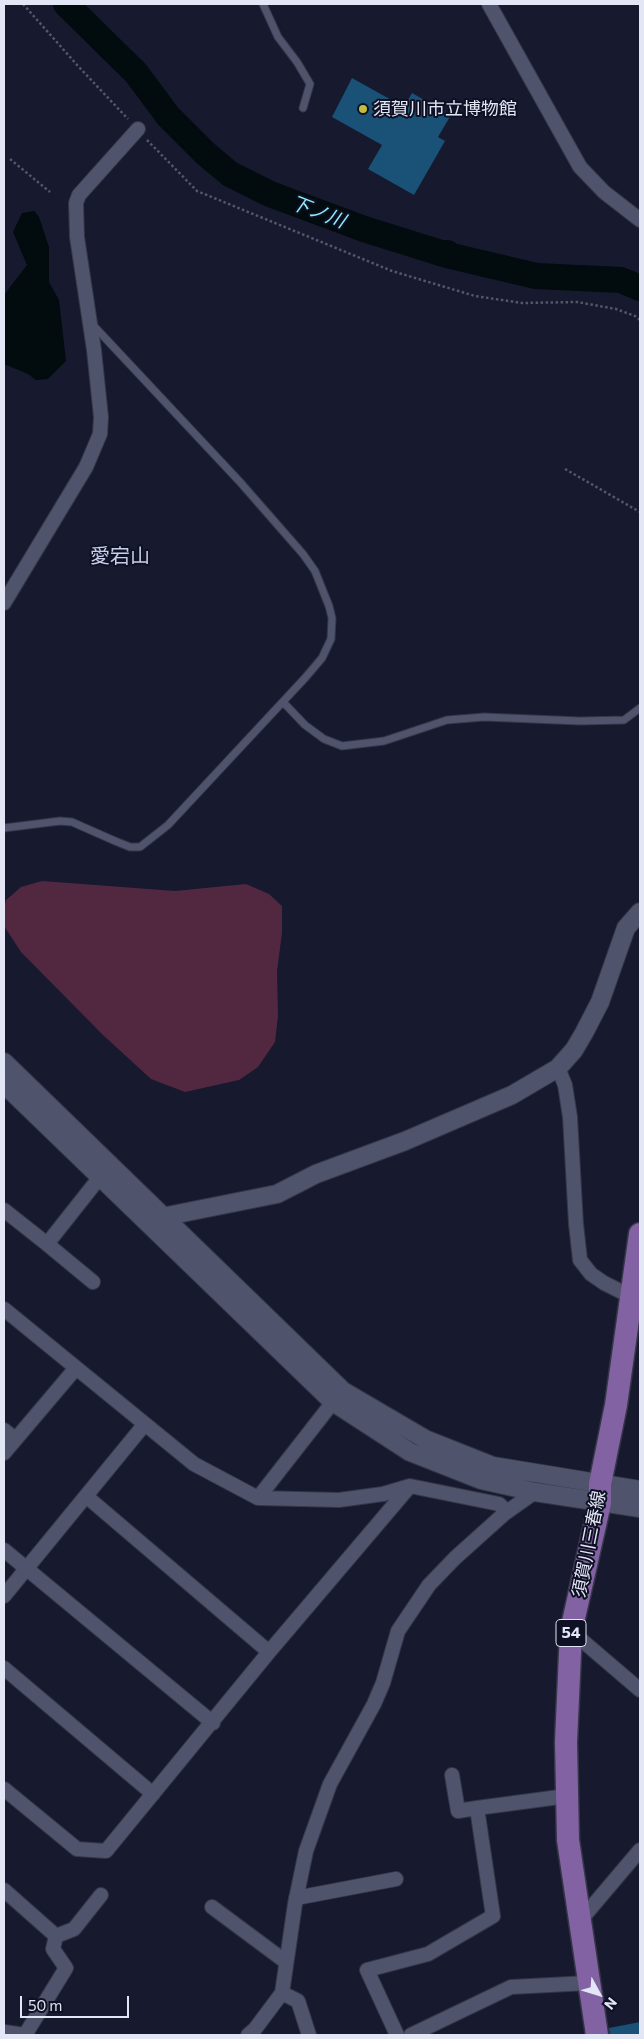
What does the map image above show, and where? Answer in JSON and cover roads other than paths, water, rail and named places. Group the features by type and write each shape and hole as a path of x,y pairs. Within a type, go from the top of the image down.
{"main road":[{"name":"須賀川三春線","path":"597,2035 568,1840 566,1742 571,1630 600,1494 635,1296 640,1234"}],"street":[{"path":"489,4 580,167 604,192 640,220"},
{"path":"4,603 86,467 100,434 101,417 94,350 77,237 76,203 79,195 138,129"},
{"path":"156,1221 277,1194 316,1174 405,1141 512,1095 558,1068 574,1050 584,1033 600,1002 626,928 640,912"},
{"path":"4,1062 333,1402 410,1452 481,1480 535,1492 600,1494 640,1490"},
{"path":"558,1068 565,1085 570,1117 580,1260 591,1274 635,1296"},
{"path":"4,1084 100,1177 156,1221 343,1391 425,1439 494,1466 600,1494 640,1508"},
{"path":"47,1244 100,1177"},
{"path":"4,1210 93,1282"},
{"path":"4,1309 194,1464 258,1498 339,1500 383,1494 410,1486 499,1504 507,1512"},
{"path":"4,1452 9,1435 76,1368"},
{"path":"258,1498 333,1402"},
{"path":"4,1596 144,1425"},
{"path":"4,1789 77,1849 106,1851 269,1652 410,1486"},
{"path":"254,2033 282,1993 296,1898 306,1851 330,1784 374,1704 383,1683 398,1631 429,1585 455,1558 507,1512 535,1492"},
{"path":"86,1496 269,1652"},
{"path":"4,1550 213,1722"},
{"path":"571,1630 640,1690"},
{"path":"4,1668 153,1794"},
{"path":"452,1775 458,1811 567,1796"},
{"path":"397,2035 367,1970 428,1954 493,1916 477,1808"},
{"path":"579,1922 640,1850"},
{"path":"296,1898 396,1879"},
{"path":"4,1890 56,1936"},
{"path":"56,1936 74,1929 101,1896"},
{"path":"212,1907 286,1962"},
{"path":"4,2032 25,2035 66,1968 53,1949 56,1936"},
{"path":"411,2035 511,1987 588,1983"},
{"path":"282,1993 298,2001 308,2035"}],"lane":[{"path":"263,4 278,37 297,62 310,84 303,108"},
{"path":"4,828 60,821 72,822 130,847 140,848 168,825 283,702 322,658 331,639 332,618 329,606 315,571 294,542 90,322"},
{"path":"283,702 305,725 324,739 342,746 384,741 447,720 484,717 580,721 624,720 640,708"}],"waterway":[{"name":"下ノ川","path":"66,4 136,73 168,116 205,153 230,174 270,194 364,229 444,254 447,253 447,255 536,276 621,280 640,288"}],"place":[{"name":"須賀川市立博物館","path":"363,109"}],"district":[{"name":"愛宕山","path":"120,556"}]}
